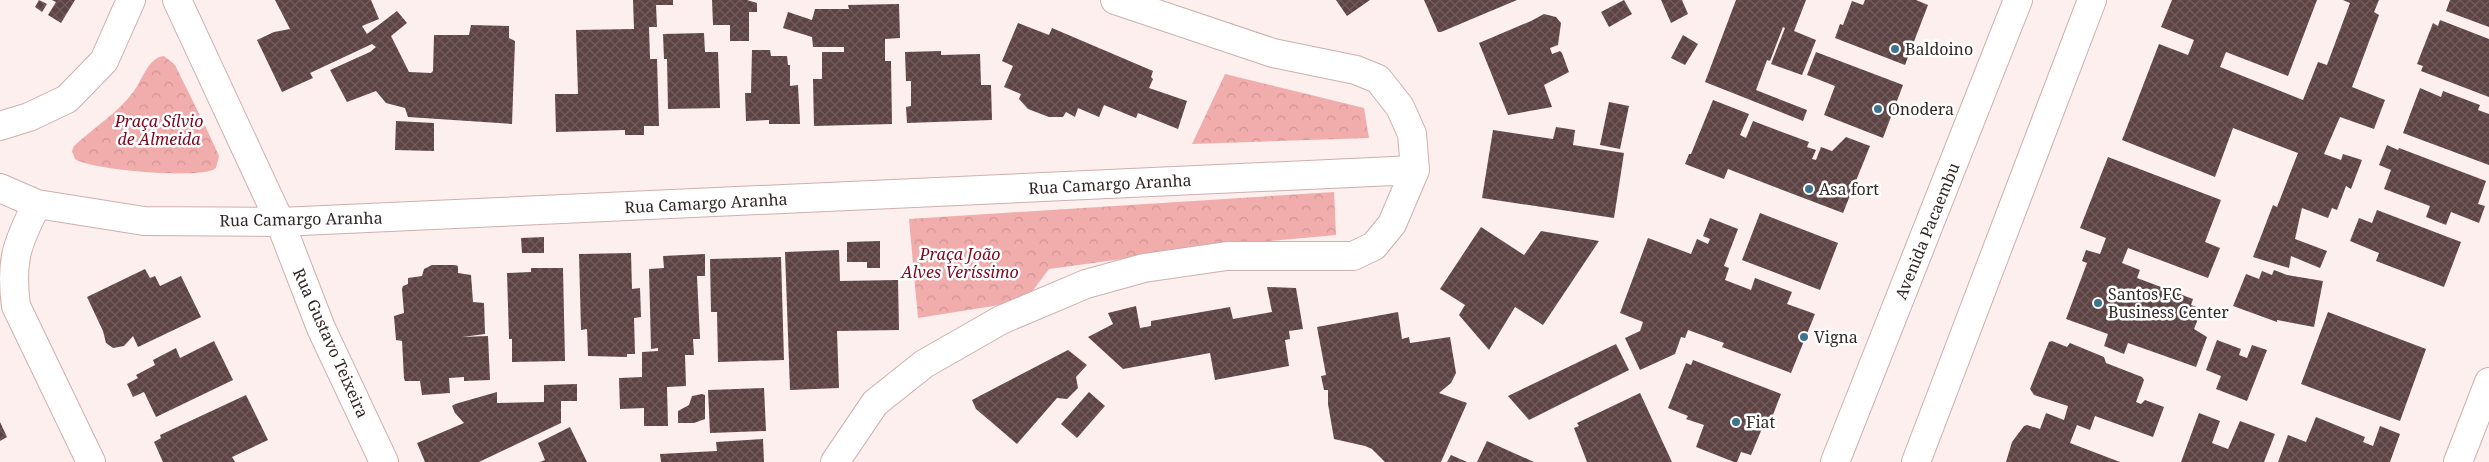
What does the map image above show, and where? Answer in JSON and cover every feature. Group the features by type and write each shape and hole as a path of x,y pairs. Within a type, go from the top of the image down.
{"street":[{"path":"0,126 29,117 67,99 104,61 131,0"},
{"path":"177,0 280,222"},
{"path":"835,462 875,403 924,364 1001,320 1086,284 1144,268 1227,256 1353,256 1374,246 1392,224 1415,170 1412,134 1400,107 1378,79 1356,70 1273,53 1115,0"},
{"name":"Avenida Pacaembu","path":"1835,462 2018,0"},
{"path":"1916,462 2092,0"},
{"name":"Rua Camargo Aranha","path":"0,188 37,204 144,221 280,222 1415,170"},
{"path":"37,204 16,250 12,279 16,306 91,462"},
{"name":"Rua Gustavo Teixeira","path":"280,222 321,328 384,462"},
{"path":"2458,462 2489,382"}],"green space":[{"name":"Praça Sílvio de Almeida","path":"164,56 175,65 208,132 219,156 216,168 207,172 191,173 146,172 102,167 75,159 72,151 74,146 120,107 134,91 154,60"},
{"path":"1225,74 1364,108 1369,138 1192,144"},
{"name":"Praça João Alves Veríssimo","path":"1334,192 1336,235 1224,245 1049,269 1025,301 918,318 909,219"}],"building":[{"path":"39,0 47,4 42,12 35,7"},
{"path":"52,0 75,0 61,23 48,15 56,2"},
{"path":"275,0 371,0 379,19 362,26 367,34 397,11 407,23 391,36 409,72 431,73 433,71 434,35 469,35 471,25 509,26 509,38 515,41 512,124 408,117 405,108 386,103 376,91 347,102 330,70 370,52 376,47 372,44 310,73 313,78 282,92 257,40 274,32 290,29"},
{"path":"633,0 673,0 673,5 656,5 657,27 649,27 650,59 657,59 659,126 644,126 644,135 625,135 625,130 556,132 555,94 578,94 576,30 634,29"},
{"path":"712,0 747,0 757,3 757,12 749,12 749,41 730,41 730,25 713,25"},
{"path":"1336,0 1370,0 1347,16"},
{"path":"1424,0 1517,0 1438,32"},
{"path":"1624,0 1632,14 1609,27 1601,12"},
{"path":"1661,0 1682,0 1688,14 1671,23"},
{"path":"1736,0 1806,0 1794,31 1816,40 1802,75 1771,64 1785,28 1783,27 1770,61 1767,60 1756,90 1807,110 1803,121 1705,82"},
{"path":"1865,0 1916,0 1928,5 1905,65 1835,38 1840,24 1843,25 1852,1 1863,5"},
{"path":"2172,0 2317,0 2288,76 2226,52 2220,67 2303,100 2318,62 2327,65 2350,3 2343,0 2379,0 2374,12 2379,15 2352,87 2385,100 2374,129 2340,117 2324,154 2341,160 2343,154 2362,160 2351,189 2346,186 2337,210 2332,208 2328,218 2302,208 2295,239 2327,251 2320,268 2291,256 2289,268 2253,257 2273,205 2277,207 2298,153 2233,128 2215,177 2122,140 2159,44 2188,55 2194,40 2161,27"},
{"path":"2450,0 2489,0 2489,27 2446,11"},
{"path":"899,4 900,38 885,39 885,61 891,61 892,124 814,126 813,79 822,79 822,52 844,52 844,47 813,47 812,37 783,28 788,12 812,20 815,9 849,9 848,5"},
{"path":"1544,14 1556,17 1561,23 1558,45 1550,48 1552,54 1560,51 1562,53 1569,72 1544,85 1552,107 1508,115 1479,43"},
{"path":"2440,20 2489,39 2489,97 2421,71 2423,66 2417,64 2433,23 2438,26"},
{"path":"1018,23 1049,35 1052,28 1153,71 1151,77 1153,79 1149,88 1187,101 1178,129 1138,113 1136,118 1104,105 1099,117 1078,108 1075,117 1066,112 1063,117 1049,117 1028,109 1019,99 1021,94 1004,87 1013,66 1002,61"},
{"path":"704,33 705,52 718,52 720,108 668,109 667,59 664,59 663,34"},
{"path":"1683,35 1698,44 1685,65 1671,58"},
{"path":"752,50 770,50 771,56 787,56 788,65 790,65 790,86 798,85 800,124 769,124 769,120 746,121 745,93 751,93"},
{"path":"941,51 941,55 980,54 981,85 991,85 992,120 907,123 906,107 911,106 911,81 906,81 905,52"},
{"path":"1816,52 1903,85 1883,138 1824,115 1835,86 1807,75"},
{"path":"2420,88 2441,97 2443,91 2480,105 2478,110 2489,114 2489,165 2403,133"},
{"path":"1713,100 1749,114 1740,135 1746,138 1753,121 1809,142 1807,147 1816,150 1812,159 1816,160 1821,147 1832,151 1846,137 1870,146 1843,213 1728,169 1724,179 1685,164"},
{"path":"1609,102 1629,106 1620,149 1600,145"},
{"path":"396,121 434,123 434,151 395,150"},
{"path":"1556,127 1575,130 1573,145 1624,153 1614,218 1482,198 1493,130 1553,139"},
{"path":"2387,145 2486,181 2478,204 2485,206 2479,223 2451,212 2446,225 2426,217 2430,206 2384,189 2391,170 2379,165"},
{"path":"2108,157 2221,200 2205,242 2220,248 2208,278 2128,248 2122,263 2140,270 2137,278 2193,299 2191,305 2202,309 2194,329 2207,337 2196,367 2128,343 2124,354 2104,346 2108,334 2066,319 2087,263 2082,261 2086,250 2100,254 2106,238 2080,228"},
{"path":"2377,210 2461,242 2444,287 2376,261 2379,253 2350,241 2359,218 2372,223"},
{"path":"1760,213 1838,243 1820,290 1742,260"},
{"path":"1710,218 1738,229 1724,266 1729,268 1725,280 1751,290 1755,278 1792,292 1787,304 1815,314 1791,373 1722,347 1724,343 1688,330 1685,338 1681,337 1675,354 1640,370 1625,338 1640,331 1643,322 1620,313 1648,238 1691,254 1697,239 1708,244 1710,239 1703,236"},
{"path":"1481,227 1524,255 1541,231 1599,241 1543,325 1515,307 1489,350 1459,315 1465,305 1440,289"},
{"path":"544,237 544,253 522,253 521,238"},
{"path":"880,241 880,268 867,268 867,262 847,262 847,242"},
{"path":"839,250 840,281 898,280 899,330 837,331 839,388 790,390 785,252"},
{"path":"631,253 632,289 640,288 641,317 634,318 635,354 627,354 627,357 588,356 587,329 581,330 579,254"},
{"path":"705,254 705,276 697,276 700,339 693,339 694,355 685,355 686,386 667,387 668,426 644,426 644,408 620,409 619,378 642,377 642,352 658,351 658,348 651,349 649,269 664,268 663,256"},
{"path":"781,257 784,360 718,362 717,312 711,312 710,259"},
{"path":"432,265 455,265 458,266 458,273 471,275 473,302 484,303 485,334 462,337 488,336 490,380 464,381 464,377 449,378 450,393 422,395 420,381 405,381 402,341 396,340 394,316 404,313 402,289 403,286 408,284 408,278 422,276 424,269"},
{"path":"531,268 563,268 565,361 512,362 512,339 509,339 507,273 531,272"},
{"path":"145,269 150,278 155,276 160,286 181,276 201,317 138,347 133,336 124,346 113,348 106,343 103,331 87,297"},
{"path":"2274,270 2287,275 2323,281 2314,327 2277,320 2277,322 2233,306 2246,274 2259,279 2262,271 2272,275"},
{"path":"1267,287 1296,288 1303,329 1289,331 1290,339 1285,340 1289,366 1215,380 1210,353 1123,369 1088,337 1113,324 1108,313 1136,306 1140,328 1151,326 1151,321 1230,307 1233,319 1272,312"},
{"path":"1398,312 1402,339 1409,337 1410,343 1450,337 1456,373 1451,383 1439,393 1467,403 1441,462 1385,462 1372,449 1334,439 1328,404 1328,390 1324,390 1321,376 1326,375 1317,327"},
{"path":"2328,312 2426,349 2400,421 2301,384"},
{"path":"2217,340 2241,349 2239,355 2247,358 2252,345 2267,350 2247,401 2216,389 2221,376 2206,370"},
{"path":"214,341 233,380 156,417 144,392 133,397 127,384 138,378 136,375 155,365 153,360 176,348 180,358"},
{"path":"2052,341 2067,347 2070,343 2104,357 2106,363 2142,377 2144,380 2136,402 2141,404 2145,400 2164,407 2153,437 2095,416 2090,430 2077,425 2070,443 2120,462 2006,462 2012,442 2024,426 2027,425 2040,429 2046,413 2064,420 2068,406 2034,395 2030,389 2049,342"},
{"path":"1616,344 1629,370 1529,420 1508,396"},
{"path":"1068,350 1087,365 1076,377 1078,388 1067,399 1057,398 1017,444 976,409 972,400"},
{"path":"1693,360 1781,394 1768,428 1763,426 1751,455 1741,452 1737,462 1734,462 1696,447 1704,425 1686,419 1688,416 1668,408 1686,363 1691,365"},
{"path":"577,384 577,401 561,401 561,423 479,462 425,462 417,443 464,423 455,413 452,406 455,404 497,392 497,403 544,402 544,385"},
{"path":"764,388 766,431 710,433 708,390"},
{"path":"1089,392 1105,406 1077,438 1061,424"},
{"path":"1640,393 1672,462 1587,462 1574,428 1579,426 1577,423"},
{"path":"246,395 268,440 232,457 235,462 163,462 154,442 161,438 160,435"},
{"path":"705,395 705,419 694,423 678,423 678,411 689,405 692,396"},
{"path":"2199,413 2220,421 2212,443 2228,449 2240,421 2275,434 2264,462 2181,462"},
{"path":"2316,417 2365,437 2363,442 2373,446 2380,426 2400,434 2390,462 2278,462 2288,435 2306,442"},
{"path":"0,422 7,437 0,441"},
{"path":"570,427 587,462 540,462 545,460 538,443"},
{"path":"763,439 764,462 661,462 660,454 717,451 716,442"},
{"path":"1487,441 1534,462 1477,462"},
{"path":"1451,455 1467,462 1447,462"}],"place":[{"name":"Baldoino","path":"1895,49"},
{"name":"Onodera","path":"1878,109"},
{"name":"Asa fort","path":"1809,189"},
{"name":"Santos FC Business Center","path":"2098,303"},
{"name":"Vigna","path":"1804,337"},
{"name":"Fiat","path":"1736,422"}]}
